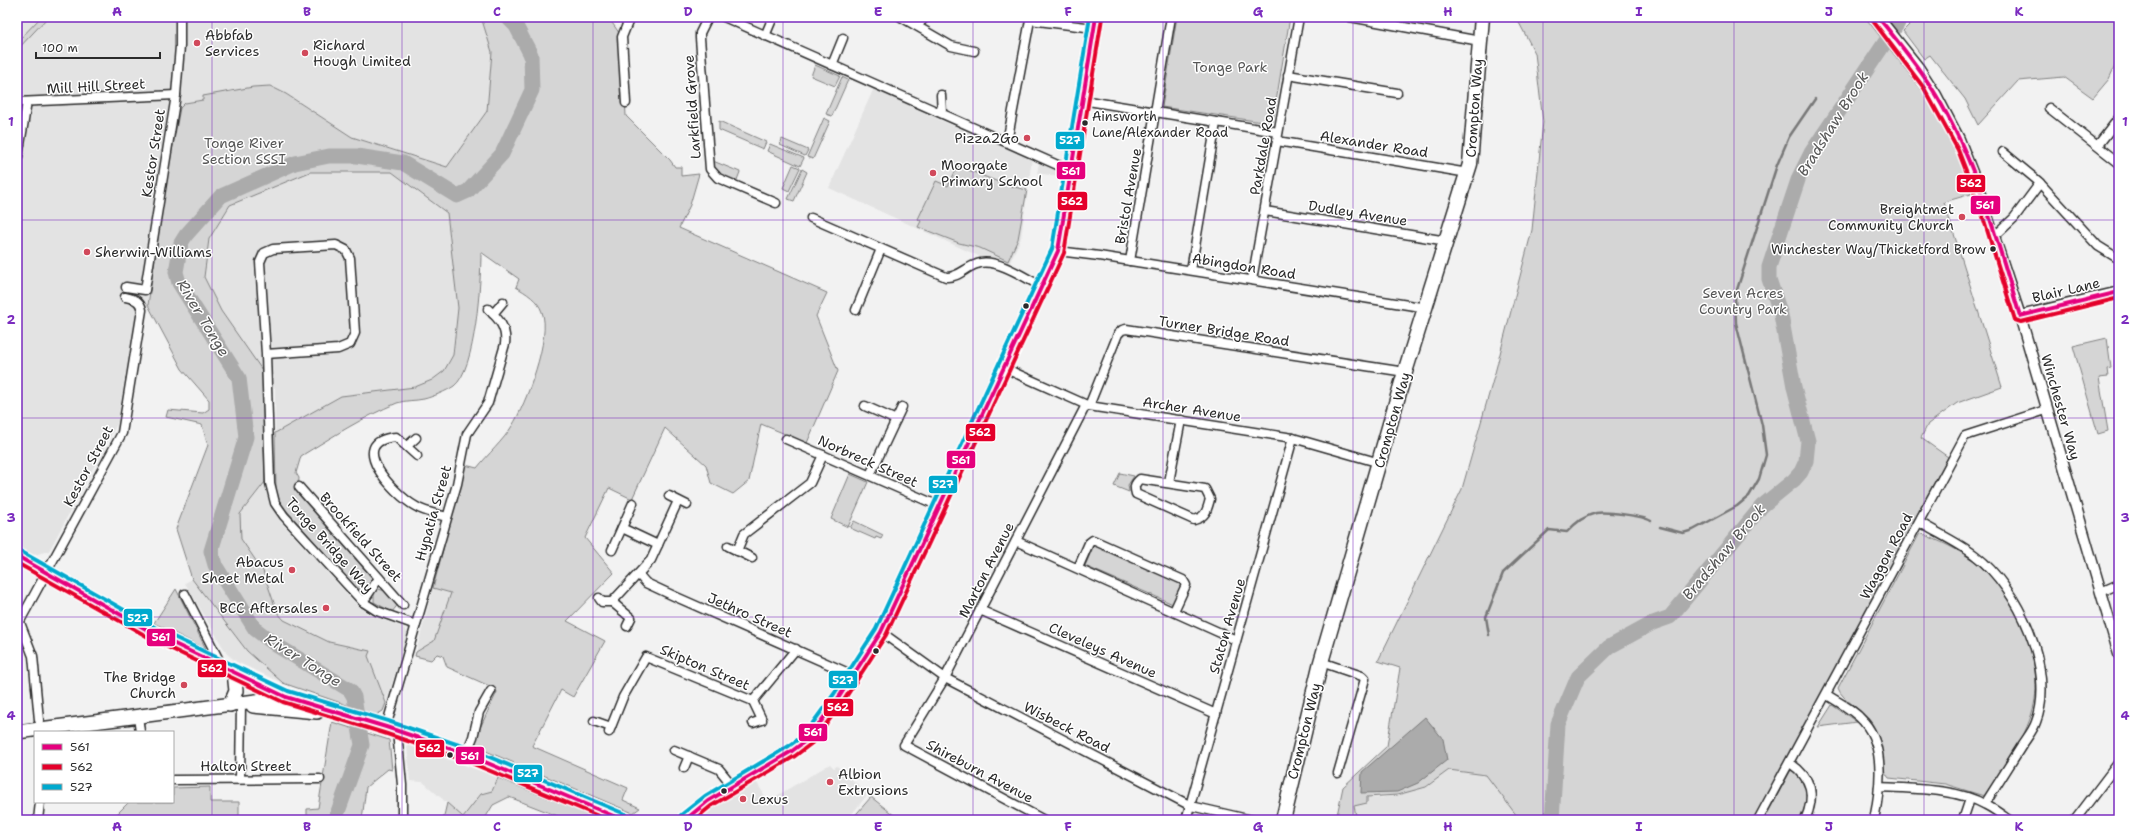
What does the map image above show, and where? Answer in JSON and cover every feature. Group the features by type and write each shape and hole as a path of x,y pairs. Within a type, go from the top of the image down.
{"highway":[{"name":"Crompton Way","path":"1283,820 1321,662 1380,464 1405,372 1468,173 1482,17"}],"main road":[{"path":"687,819 708,801 732,785 792,751 808,739 881,632 1058,251 1095,22"},
{"path":"17,556 141,627 286,697 370,722 466,754 623,820"},
{"path":"234,672 236,691 235,704"},
{"path":"17,732 39,727 286,697"},
{"path":"235,704 346,715"}],"street":[{"path":"176,96 181,39 180,17"},
{"path":"626,103 622,37 630,17"},
{"name":"Larkfield Grove","path":"708,17 700,33 700,38 710,169 718,178 776,203"},
{"path":"724,17 1071,171"},
{"path":"765,36 773,17"},
{"path":"901,17 950,46 962,45 974,51"},
{"path":"917,26 925,17"},
{"name":"Bristol Avenue","path":"1130,261 1171,17"},
{"name":"Parkdale Road","path":"1252,280 1299,17"},
{"path":"1350,17 1480,41"},
{"name":"Winchester Way","path":"1878,17 1905,51 1936,96 1959,139 1995,236 2020,316 2046,410 2119,654"},
{"path":"1007,142 1029,22 1033,19 1059,22 1095,22"},
{"path":"832,65 843,38"},
{"path":"1288,75 1397,93"},
{"path":"626,89 635,88"},
{"path":"941,95 942,113"},
{"name":"Mill Hill Street","path":"17,102 176,96"},
{"name":"Kestor Street","path":"126,287 145,290 176,96"},
{"path":"1082,100 1278,132"},
{"path":"17,163 27,102"},
{"path":"2049,108 2119,163"},
{"path":"2098,145 2119,118"},
{"path":"1191,270 1216,123"},
{"name":"Alexander Road","path":"1277,142 1468,173"},
{"path":"2003,152 2040,184 2098,246 2119,259"},
{"path":"1995,236 2014,218 2040,184"},
{"name":"Dudley Avenue","path":"1265,211 1447,241"},
{"path":"811,218 881,249 904,254 946,277 954,276 977,263 990,262 1042,287"},
{"name":"Tonge Bridge Way","path":"266,354 338,349 350,344 355,333 350,258 346,250 336,245 273,249 264,253 260,262 266,354 270,483 275,503 284,516 363,602 377,611 416,625"},
{"path":"856,310 881,249"},
{"name":"Abingdon Road","path":"1058,251 1191,270 1426,308"},
{"name":"Blair Lane","path":"2020,316 2119,292"},
{"name":"Kestor Street","path":"19,618 46,573 122,433 142,310 141,305 136,299 125,297"},
{"name":"Hypatia Street","path":"391,729 416,625 457,484 467,434 488,403 505,344 506,336 504,328 490,312 503,302"},
{"name":"Turner Bridge Road","path":"1087,405 1118,334 1122,330 1126,329 1405,372"},
{"name":"Archer Avenue","path":"1004,368 1087,405 1293,438 1380,464"},
{"name":"Marton Avenue","path":"904,745 944,678 1087,405"},
{"path":"864,406 896,420"},
{"path":"870,475 902,407"},
{"name":"Waggon Road","path":"1758,820 1827,695 1965,436 2046,410"},
{"path":"1169,482 1181,420"},
{"path":"416,456 396,437 386,438 378,442 373,452 375,466 403,497 416,507 447,517"},
{"path":"407,446 416,438"},
{"name":"Staton Avenue","path":"1186,820 1293,438"},
{"name":"Norbreck Street","path":"786,439 939,506"},
{"path":"737,551 744,534 810,483 823,455"},
{"path":"1140,479 1169,482 1205,489 1210,499 1206,513 1201,518 1194,520 1136,494 1134,488 1140,479"},
{"name":"Brookfield Street","path":"299,487 403,605"},
{"path":"669,496 687,505"},
{"path":"612,602 638,576 651,560 678,501"},
{"path":"612,550 633,503"},
{"path":"1919,522 1976,556 1998,577 2015,600 2028,629 2037,658 2042,683 2036,723 1985,804"},
{"path":"622,528 658,545"},
{"path":"1078,568 1089,543 1093,540 1184,580 1186,585 1174,611"},
{"path":"1016,541 1236,640"},
{"path":"728,546 752,558"},
{"name":"Jethro Street","path":"638,576 646,583 660,590 853,675"},
{"path":"363,602 379,578"},
{"path":"2101,592 2119,584"},
{"path":"185,594 222,666"},
{"path":"599,598 602,602 612,602 631,618 627,626"},
{"name":"Cleveleys Avenue","path":"980,610 1216,714"},
{"path":"19,618 33,656 39,727"},
{"name":"Wisbeck Road","path":"881,632 944,678 1190,806 1252,820"},
{"path":"753,723 762,720 753,701 796,649"},
{"name":"Skipton Street","path":"594,721 610,730 623,697 646,657 753,701"},
{"path":"1321,662 1362,676 1365,679 1338,773"},
{"path":"466,754 473,737 479,712 492,691"},
{"path":"1827,695 1852,710 1865,722 1871,733 1877,754 1879,787 1874,820"},
{"path":"235,704 240,779"},
{"path":"138,716 140,731"},
{"path":"391,729 402,785 402,820"},
{"name":"Shireburn Avenue","path":"904,745 1044,820"},
{"path":"674,750 719,769 732,785"},
{"path":"684,768 689,756"},
{"path":"2075,820 2119,762"},
{"path":"1790,763 1802,771 1808,778 1811,788 1809,812 1805,820"},
{"name":"Halton Street","path":"174,780 320,779"},
{"path":"1879,787 1934,790 1970,799 1985,804 2009,820"},
{"path":"1963,820 1970,799"},
{"path":"38,820 40,803"}],"shaded area":[{"path":"17,17 481,17 492,52 487,111 447,167 352,137 286,94 270,86 185,103 166,183 138,363 129,362 125,376 118,422 49,551 33,555 17,546"},
{"name":"Moorgate Primary School","path":"874,88 940,120 1032,159 1021,238 1007,269 829,188"},
{"path":"1039,163 1063,174 1063,177 1037,173"},
{"path":"310,172 392,172 447,213 458,308 456,337 453,355 444,371 432,380 415,387 341,396 275,433 275,389 221,311 204,277 209,239 230,205"},
{"path":"265,482 272,506 280,521 357,605 368,614 403,627 408,633 386,703 368,656 370,651 329,642 284,620 277,612 263,571 241,539 240,514"},
{"path":"192,579 247,651 283,683 237,662 227,654 185,583"},
{"path":"433,588 451,593 434,641 416,652"},
{"path":"1425,717 1443,739 1447,760 1418,783 1397,792 1361,793 1362,772"},
{"path":"407,745 498,778 492,791 481,794 463,817 423,782 410,781"},
{"path":"830,764 834,768 837,766 868,794 847,820 697,820 727,794 754,778 768,801"},
{"path":"1449,770 1486,775 1494,783 1520,820 1357,820 1354,806 1367,803 1367,797 1381,798 1426,787"}],"green space":[{"path":"41,17 48,17 17,50 17,42"},
{"name":"Tonge River Section SSSI","path":"481,17 608,17 622,37 626,116 670,160 675,167 681,167 681,176 699,174 690,205 679,228 827,293 816,316 838,371 807,443 761,424 749,481 733,494 711,483 706,465 665,428 632,499 609,488 585,538 614,573 567,621 605,641 573,697 561,690 532,746 628,788 623,800 640,808 633,813 474,746 480,728 497,692 496,689 447,667 443,656 437,654 431,660 415,656 416,652 434,641 451,593 433,588 465,465 477,468 508,432 518,416 524,402 541,353 544,337 542,312 538,304 531,297 516,287 519,279 481,252 476,323 472,344 468,362 461,377 454,386 444,392 421,400 400,402 384,409 348,428 301,456 296,473 299,478 298,494 373,579 365,588 360,589 354,586 280,503 276,489 275,433 341,396 415,387 432,380 444,371 453,355 458,308 447,213 392,172 310,172 230,205 209,239 204,277 221,311 262,370 265,482 240,514 241,539 263,571 277,612 284,620 329,642 370,651 368,656 386,703 383,711 376,715 283,683 247,651 192,579 176,529 208,445 202,425 166,417 168,410 203,413 209,409 209,400 182,369 148,305 166,183 180,108 185,103 203,100 203,96 253,87 270,86 286,94 352,137 447,167 487,111 492,52"},
{"name":"Tonge Park","path":"1177,17 1290,17 1273,120 1269,123 1162,107"},
{"name":"Seven Acres Country Park","path":"1516,17 1865,17 1937,110 1956,150 1971,194 1944,202 2002,387 1957,403 1928,424 1921,438 1948,457 1754,820 1520,820 1486,775 1449,770 1426,787 1397,795 1367,797 1367,803 1354,806 1357,820 1336,820 1343,787 1387,746 1400,668 1378,661 1462,489 1495,373 1532,230 1543,122 1535,53"},
{"path":"1907,17 2119,17 2119,57 2109,79 2093,98 2064,77 2018,81 1978,125 1965,99 1930,55 1924,59 1903,31 1909,25"},
{"path":"815,65 840,76 835,86 811,76"},
{"path":"842,77 848,80 832,116 826,114"},
{"path":"824,118 830,121 813,159 807,157"},
{"path":"719,121 766,142 763,149 719,130"},
{"path":"782,139 808,150 805,156 780,145"},
{"path":"770,144 804,158 800,166 767,151"},
{"path":"713,161 740,172 737,180 734,181 717,172"},
{"path":"793,165 800,168 789,191 783,188"},
{"path":"958,166 1006,185 1027,190 1018,239 1008,261 980,248 959,243 918,227 921,221 918,219 936,181 948,186"},
{"path":"802,169 807,172 794,201 788,199"},
{"path":"2107,338 2111,368 2107,369 2108,377 2099,378 2108,431 2098,434 2073,346"},
{"path":"1120,473 1134,476 1128,485 1129,492 1114,486"},
{"path":"850,474 868,482 848,527 831,519"},
{"path":"854,521 883,535 881,539 876,537 875,539 850,528"},
{"path":"1920,533 1961,553 1974,561 1988,574 2002,589 2013,608 2023,628 2030,648 2035,669 2036,690 2033,709 2019,743 1984,796 1945,784 1889,778 1883,768 1880,743 1873,725 1865,715 1840,693 1838,688"},
{"path":"1094,545 1179,582 1181,587 1173,604 1085,566"},
{"path":"176,589 206,649 154,623"},
{"path":"378,589 386,591 399,603 392,612 374,602 374,592"},
{"path":"1832,705 1857,722 1818,727"},
{"path":"332,722 389,740 392,770 388,769 366,787 362,820 284,820 307,819 307,809 318,808"},
{"path":"1791,770 1797,774 1805,786 1805,806 1800,820 1764,820"},
{"path":"498,778 601,820 568,820 509,797 493,805 484,820 443,820 447,803 463,817 481,794 492,791"},
{"path":"210,787 210,802 239,802 239,820 111,820 128,803 174,803 174,788"},
{"path":"871,797 900,820 851,820"}],"waterway":[{"name":"River Tonge","path":"335,820 362,745 354,697 350,690 276,645 255,629 215,565 211,551 246,437 239,378 179,283 176,272 181,243 186,235 221,196 295,163 329,156 357,156 403,163 457,196 468,191 502,154 532,90 531,55 516,26 507,17"},
{"name":"Bradshaw Brook","path":"1552,820 1558,724 1578,677 1609,647 1653,623 1670,617 1762,506 1794,480 1801,472 1806,461 1808,441 1794,387 1781,315 1769,279 1769,267 1799,177 1811,153 1898,23 1898,17"},
{"path":"1660,527 1683,533 1693,530 1737,506 1749,496 1759,479 1766,455 1762,425 1736,323 1735,296 1777,165 1789,137 1815,99"},
{"path":"1489,635 1486,617 1503,573 1549,530 1567,532 1584,518 1596,513 1616,513 1651,521"}],"transit line":[{"name":"527","path":"681,815 705,796 789,746 804,735 834,694 876,629 1052,249 1090,17"},
{"name":"561","path":"685,820 708,801 792,751 808,739 839,697 881,632 1058,251 1096,17"},
{"name":"561","path":"1878,17 1923,75 1936,95 1963,148 1985,203 2020,316 2119,292"},
{"name":"562","path":"694,820 711,806 795,756 812,743 844,700 886,635 1064,253 1102,18"},
{"name":"562","path":"1873,21 1924,88 1958,150 1979,204 2015,320 2021,322 2119,298"},
{"name":"527","path":"20,551 163,632 288,691 388,721 468,748 625,814"},
{"name":"561","path":"17,556 160,637 286,697 386,727 466,754 623,820"},
{"name":"562","path":"17,563 157,642 283,702 384,733 464,760 608,820"}],"place":[{"name":"Abbfab Services","path":"197,43"},
{"name":"Richard Hough Limited","path":"305,53"},
{"name":"Ainsworth Lane/Alexander Road","path":"1085,123"},
{"name":"Pizza2Go","path":"1027,138"},
{"name":"Moorgate Primary School","path":"933,173"},
{"name":"Breightmet Community Church","path":"1962,217"},
{"name":"Winchester Way/Thicketford Brow","path":"1993,249"},
{"name":"Sherwin-Williams","path":"87,252"},
{"name":"Abacus Sheet Metal","path":"292,570"},
{"name":"BCC Aftersales","path":"326,608"},
{"name":"The Bridge Church","path":"184,685"},
{"name":"Albion Extrusions","path":"830,782"},
{"name":"Lexus","path":"743,799"}]}
